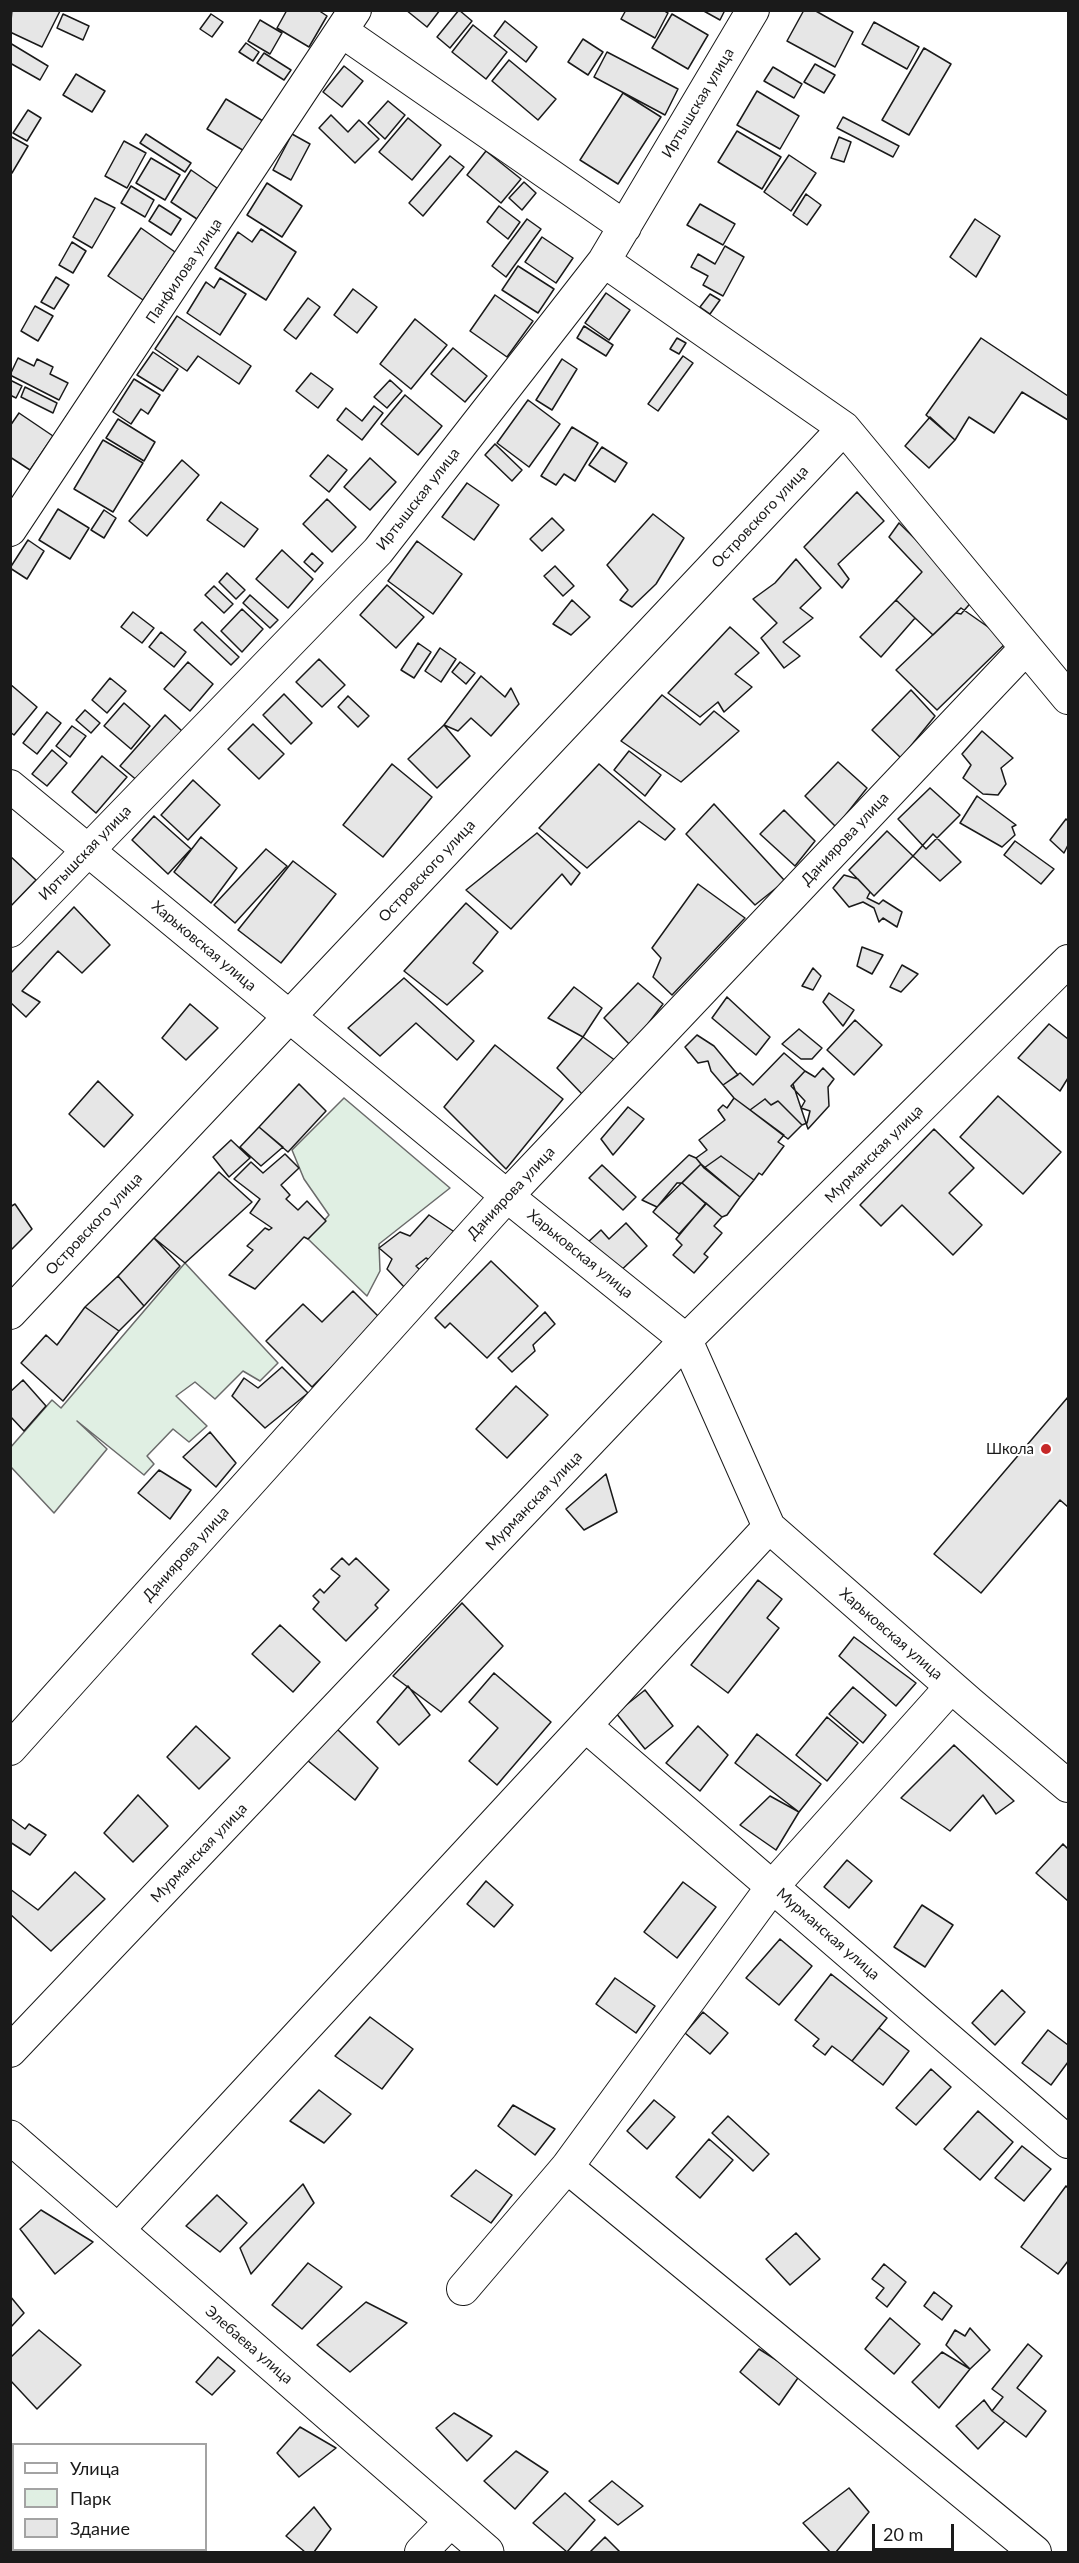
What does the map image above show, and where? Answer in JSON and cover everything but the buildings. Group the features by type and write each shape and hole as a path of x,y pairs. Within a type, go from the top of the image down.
{"main road":[{"name":"Элебаева улица","path":"10,2137 488,2553"}],"street":[{"name":"Иртышская улица","path":"10,931 378,550 604,261 753,10"},
{"path":"349,21 625,227"},
{"name":"Панфилова улица","path":"10,530 349,21"},
{"path":"604,261 844,428 1068,699"},
{"name":"Островского улица","path":"10,1313 844,428"},
{"name":"Даниярова улица","path":"10,1749 507,1196 1025,649"},
{"name":"Харьковская улица","path":"10,786 507,1196 687,1340 770,1527 951,1687 1068,1786"},
{"name":"Мурманская улица","path":"10,2051 687,1340 1068,961"},
{"path":"118,2230 587,1727 770,1527"},
{"path":"463,2289 567,2167 772,1887 951,1687"},
{"name":"Мурманская улица","path":"587,1727 1068,2142"},
{"path":"567,2167 1035,2553"},
{"path":"421,2553 451,2522"}],"green space":[{"path":"344,1098 450,1188 379,1244 380,1271 367,1296 308,1239 329,1215 304,1179 292,1150"},
{"path":"185,1263 278,1363 260,1381 243,1371 215,1399 195,1382 176,1396 207,1426 189,1442 173,1429 147,1456 154,1464 144,1475 77,1421 107,1449 54,1513 11,1467 10,1448 52,1400 61,1408"}],"place":[{"name":"Школа","path":"1046,1449"}]}
